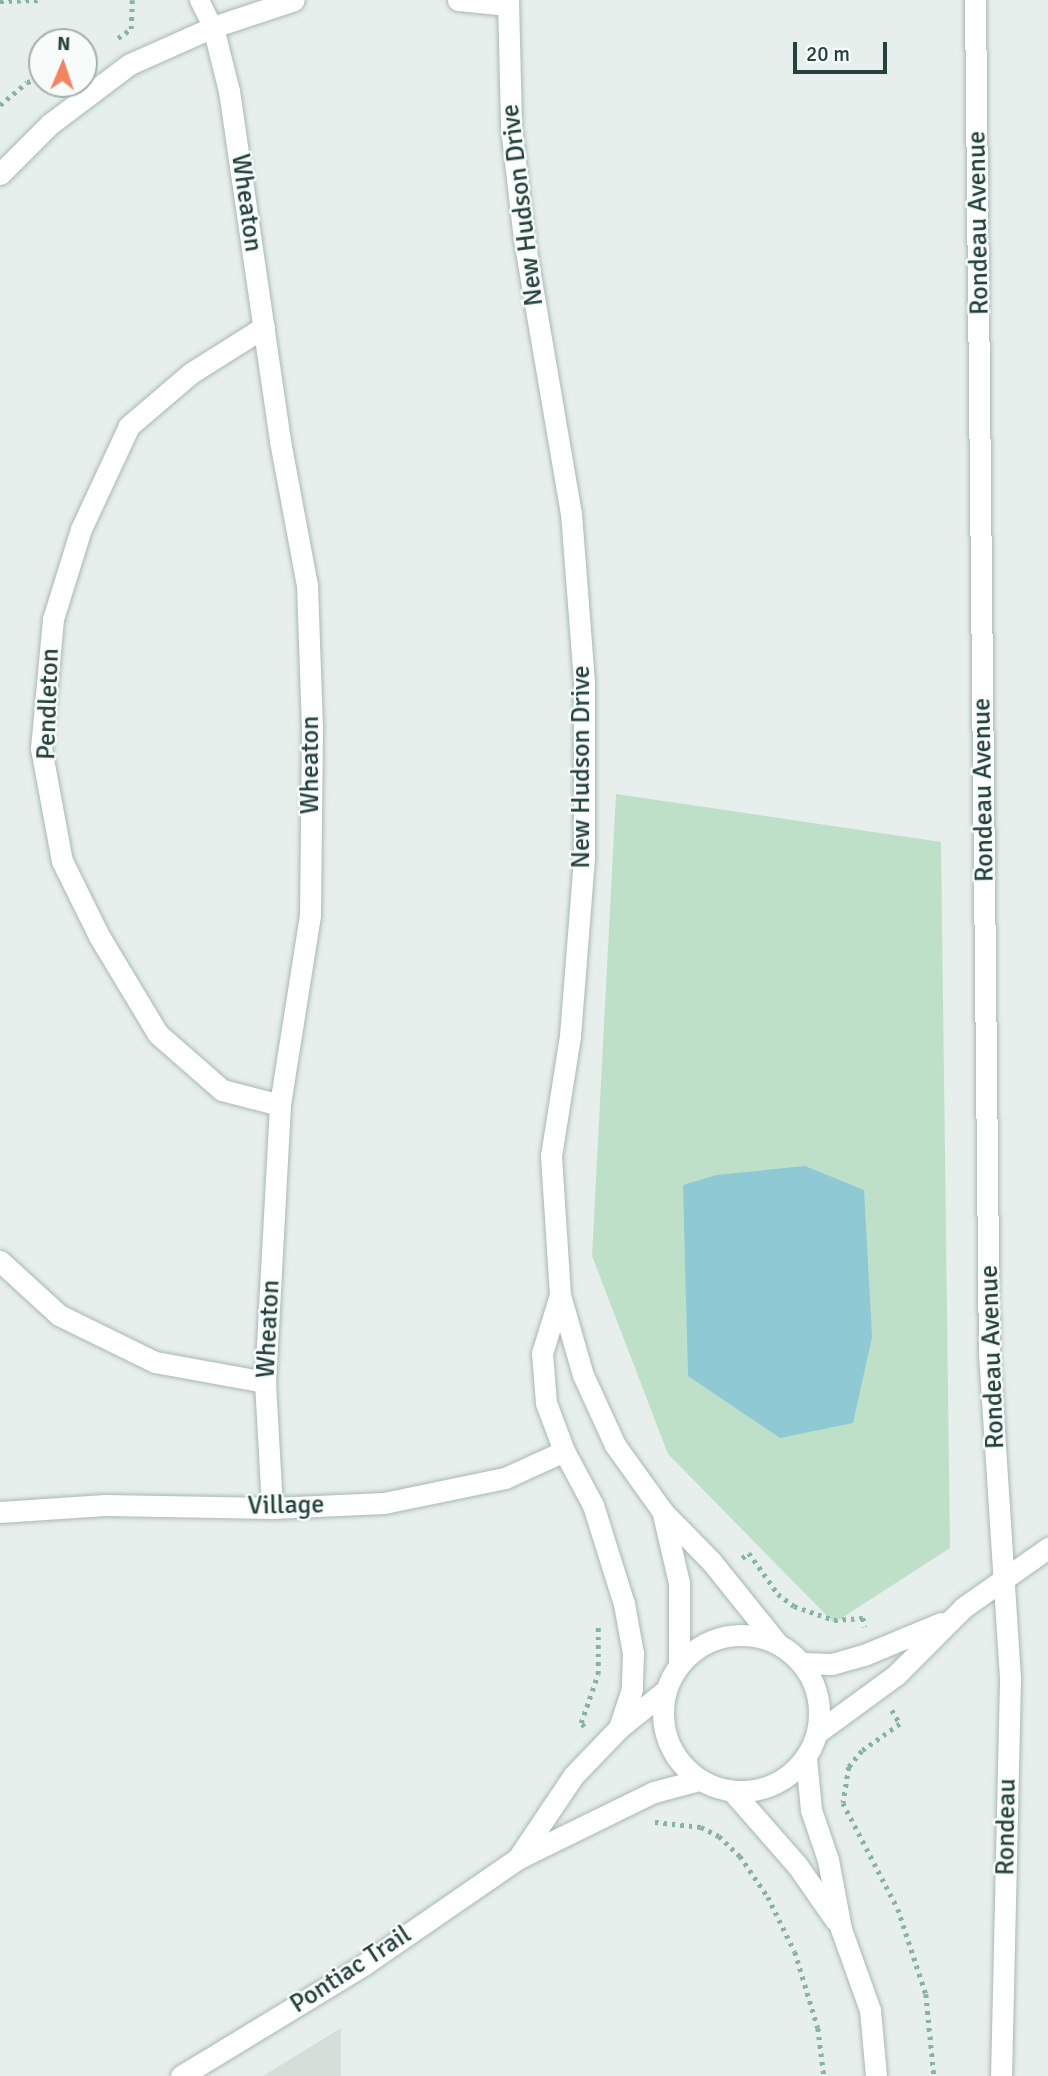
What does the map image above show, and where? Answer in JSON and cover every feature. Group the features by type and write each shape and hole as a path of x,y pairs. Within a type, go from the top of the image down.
{"street":[{"path":"0,174 50,124 130,64 213,27 294,0"},
{"path":"458,0 508,2"},
{"name":"Rondeau Avenue","path":"975,0 989,1353 1005,1579"},
{"name":"New Hudson Drive","path":"508,2 515,164 571,513 584,681 584,858 570,1036 551,1156 560,1295 583,1375 615,1444 663,1512 719,1571 777,1643"},
{"name":"Wheaton","path":"213,27 229,91 264,327 307,585 312,726 310,915 280,1105 265,1382 272,1508"},
{"name":"Pendleton","path":"264,327 191,373 129,426 81,529 53,619 41,748 62,861 99,936 158,1034 222,1090 280,1105"},
{"path":"0,1261 59,1315 155,1362 265,1382"},
{"path":"560,1295 542,1353 546,1403 564,1451 593,1505 624,1604 634,1653 632,1689 619,1728"},
{"name":"Village","path":"0,1513 105,1505 272,1508 384,1503 505,1478 564,1451"},
{"name":"New Hudson Drive","path":"663,1512 679,1583 679,1664"},
{"path":"818,1732 879,1687 950,1620 1048,1548"},
{"name":"Rondeau","path":"1001,2076 1010,1681 1005,1579"},
{"path":"802,1663 832,1664 869,1653 950,1620"},
{"path":"751,1635 777,1643 802,1663 814,1684 820,1707 818,1732 806,1758 774,1784 733,1791 699,1780 680,1763 667,1742 663,1717 665,1691 679,1664 699,1646 724,1636 751,1635"},
{"name":"Pontiac Trail","path":"517,1859 573,1776 619,1728 665,1691"},
{"path":"806,1758 811,1810 828,1860 841,1929 870,2010 876,2076"},
{"name":"Pontiac Trail","path":"181,2076 365,1964 517,1859 631,1802 699,1780"},
{"path":"733,1791 797,1866 841,1929"}],"lane":[{"path":"199,0 213,27"}],"path":[{"path":"0,1 41,0"},
{"path":"112,42 131,29 132,0"},
{"path":"0,105 28,82"},
{"path":"719,1571 749,1553 778,1594 794,1606 834,1620 863,1618 869,1653"},
{"path":"601,1748 581,1723 598,1674 596,1612 624,1604"},
{"path":"879,1687 900,1724 862,1751 849,1767 843,1803 898,1909 926,1994 934,2076"},
{"path":"631,1802 640,1827 666,1822 701,1827 740,1856 768,1897 795,1952 818,2028 824,2076"}],"shaded area":[{"path":"341,2028 341,2076 263,2076"}],"green space":[{"path":"616,794 941,842 950,1548 834,1623 668,1454 592,1256"}],"water":[{"path":"805,1166 864,1190 872,1337 853,1423 780,1438 688,1376 683,1185 716,1175"}]}
